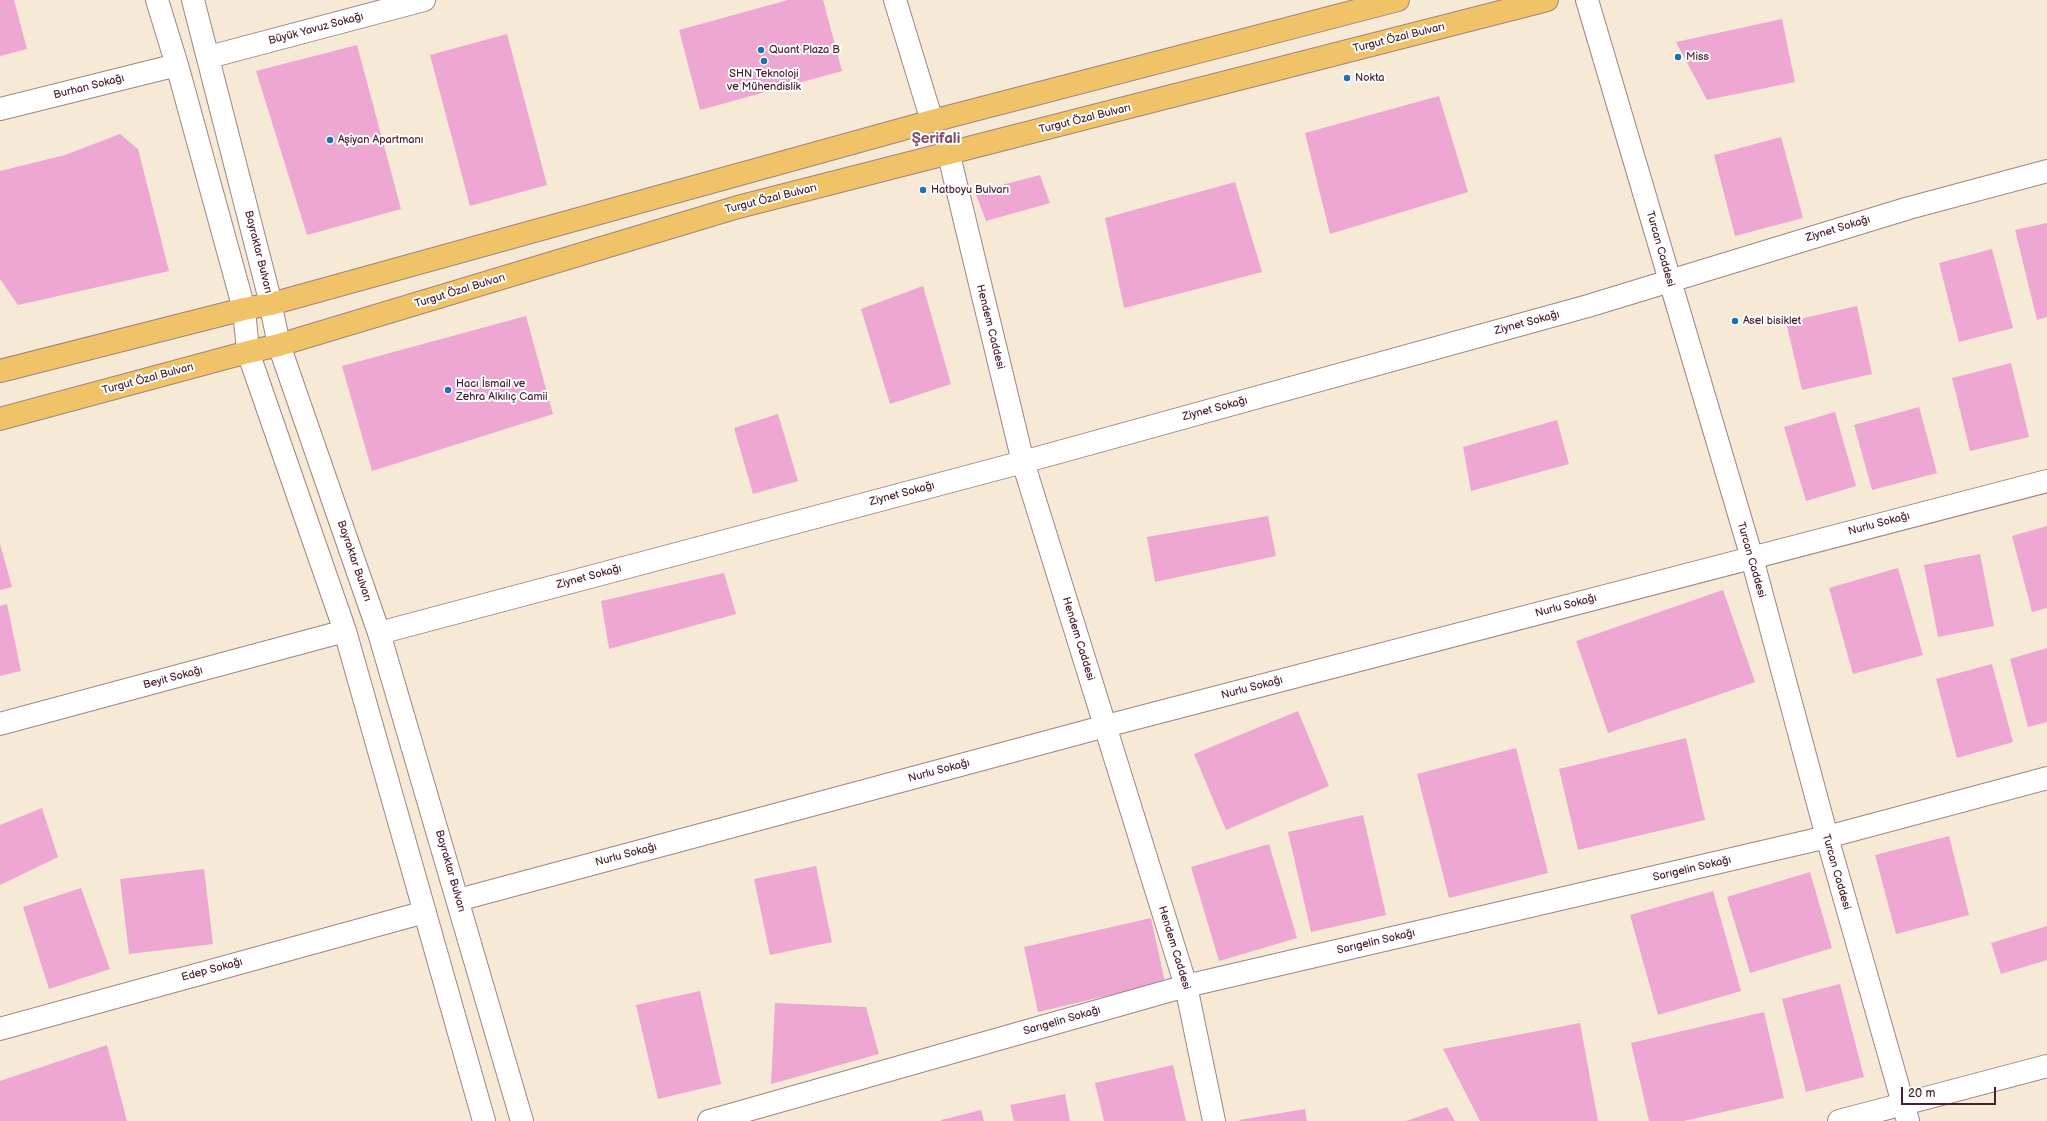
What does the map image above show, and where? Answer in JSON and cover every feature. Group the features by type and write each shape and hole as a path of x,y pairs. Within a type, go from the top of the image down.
{"main road":[{"path":"0,371 244,309 271,304 932,121 1398,0"},
{"name":"Turgut Özal Bulvarı","path":"0,419 248,352 279,346 738,207 1547,0"}],"street":[{"path":"157,0 177,65 244,309 248,352 345,631 484,1121"},
{"name":"Bayraktar Bulvarı","path":"194,0 271,304 279,346 379,633 522,1121"},
{"name":"Büyük Yavuz Sokağı","path":"209,57 424,0"},
{"path":"895,0 932,121"},
{"name":"Turcan Caddesi","path":"1587,0 1752,558 1826,837 1905,1112"},
{"name":"Burhan Sokağı","path":"0,109 177,65"},
{"name":"Hendem Caddesi","path":"949,154 1022,462 1106,726 1186,986 1214,1121"},
{"name":"Ziynet Sokağı","path":"379,633 1022,462 1588,306 1669,280 1909,208 2047,171"},
{"name":"Nurlu Sokağı","path":"458,900 1106,726 2047,481"},
{"name":"Beyit Sokağı","path":"0,724 345,631"},
{"name":"Sarıgelin Sokağı","path":"709,1121 1186,986 1826,837 2047,778"},
{"name":"Edep Sokağı","path":"0,1029 425,912"},
{"path":"1839,1121 1905,1112 2047,1066"}],"building":[{"path":"0,0 14,0 27,49 0,56"},
{"name":"Quant Plaza B","path":"788,0 823,0 842,71 700,110 679,30"},
{"path":"1782,19 1795,82 1707,100 1676,42"},
{"path":"507,34 547,185 470,206 430,55"},
{"name":"Aşiyan Apartmanı","path":"357,45 401,209 307,235 256,71"},
{"path":"1439,96 1468,192 1330,234 1305,133"},
{"path":"120,134 138,149 169,271 18,305 0,279 0,171 65,155"},
{"path":"1781,137 1803,218 1735,236 1714,155"},
{"path":"1040,175 1050,203 986,221 975,192"},
{"path":"1235,182 1262,272 1124,308 1105,218"},
{"path":"2047,223 2047,317 2037,320 2015,230"},
{"path":"1992,249 2013,328 1959,342 1939,263"},
{"path":"923,286 951,384 890,404 861,309"},
{"path":"1857,306 1872,374 1802,390 1786,322"},
{"name":"Hacı İsmail ve Zehra Alkılıç Camii","path":"526,316 553,414 372,471 342,366"},
{"path":"2011,363 2029,437 1970,451 1952,378"},
{"path":"1919,407 1937,473 1872,490 1854,425"},
{"path":"1835,412 1856,486 1806,501 1784,427"},
{"path":"778,414 798,481 753,494 734,428"},
{"path":"1557,420 1569,464 1471,491 1463,447"},
{"path":"1268,516 1276,556 1155,582 1147,537"},
{"path":"2047,526 2047,608 2032,612 2012,536"},
{"path":"0,544 12,587 0,590"},
{"path":"1980,554 1994,626 1938,637 1924,565"},
{"path":"1898,568 1923,655 1853,674 1829,588"},
{"path":"724,573 736,614 609,649 601,601"},
{"path":"1723,590 1755,682 1608,733 1576,641"},
{"path":"7,604 21,671 0,676 0,606"},
{"path":"2047,648 2047,722 2028,727 2010,659"},
{"path":"1992,664 2013,742 1957,758 1936,679"},
{"path":"1298,711 1329,786 1226,830 1194,754"},
{"path":"1686,738 1705,820 1578,850 1559,769"},
{"path":"1516,748 1548,873 1449,898 1417,774"},
{"path":"42,808 58,857 0,885 0,825"},
{"path":"1363,815 1386,915 1311,932 1288,832"},
{"path":"1949,836 1969,915 1896,934 1875,855"},
{"path":"1269,844 1297,938 1219,961 1191,867"},
{"path":"816,866 832,942 770,955 754,879"},
{"path":"204,869 213,944 129,954 120,879"},
{"path":"1810,872 1832,948 1750,973 1727,897"},
{"path":"81,888 110,969 49,989 23,907"},
{"path":"1713,891 1741,991 1658,1015 1630,915"},
{"path":"1151,918 1165,982 1038,1012 1024,947"},
{"path":"2047,926 2047,960 2001,974 1991,943"},
{"path":"1840,984 1864,1077 1806,1092 1782,999"},
{"path":"700,991 721,1084 658,1099 636,1005"},
{"path":"775,1003 866,1007 879,1054 771,1084"},
{"path":"1764,1012 1784,1098 1684,1121 1649,1121 1631,1043"},
{"path":"1580,1023 1598,1121 1480,1121 1443,1049"},
{"path":"107,1045 127,1121 0,1121 0,1081"},
{"path":"1173,1065 1186,1121 1104,1121 1095,1083"},
{"path":"1065,1094 1070,1121 1014,1121 1010,1105"},
{"path":"1447,1107 1455,1121 1406,1121"},
{"path":"1305,1109 1307,1121 1239,1120"},
{"path":"981,1110 984,1121 941,1121 941,1120"}],"place":[{"name":"Quant Plaza B","path":"761,50"},
{"name":"Miss","path":"1678,57"},
{"name":"SHN Teknoloji ve Mühendislik","path":"764,61"},
{"name":"Nokta","path":"1347,78"},
{"name":"Aşiyan Apartmanı","path":"330,140"},
{"name":"Hatboyu Bulvarı","path":"923,190"},
{"name":"Asel bisiklet","path":"1735,321"},
{"name":"Hacı İsmail ve Zehra Alkılıç Camii","path":"448,390"}],"district":[{"name":"Şerifali","path":"936,139"}]}
